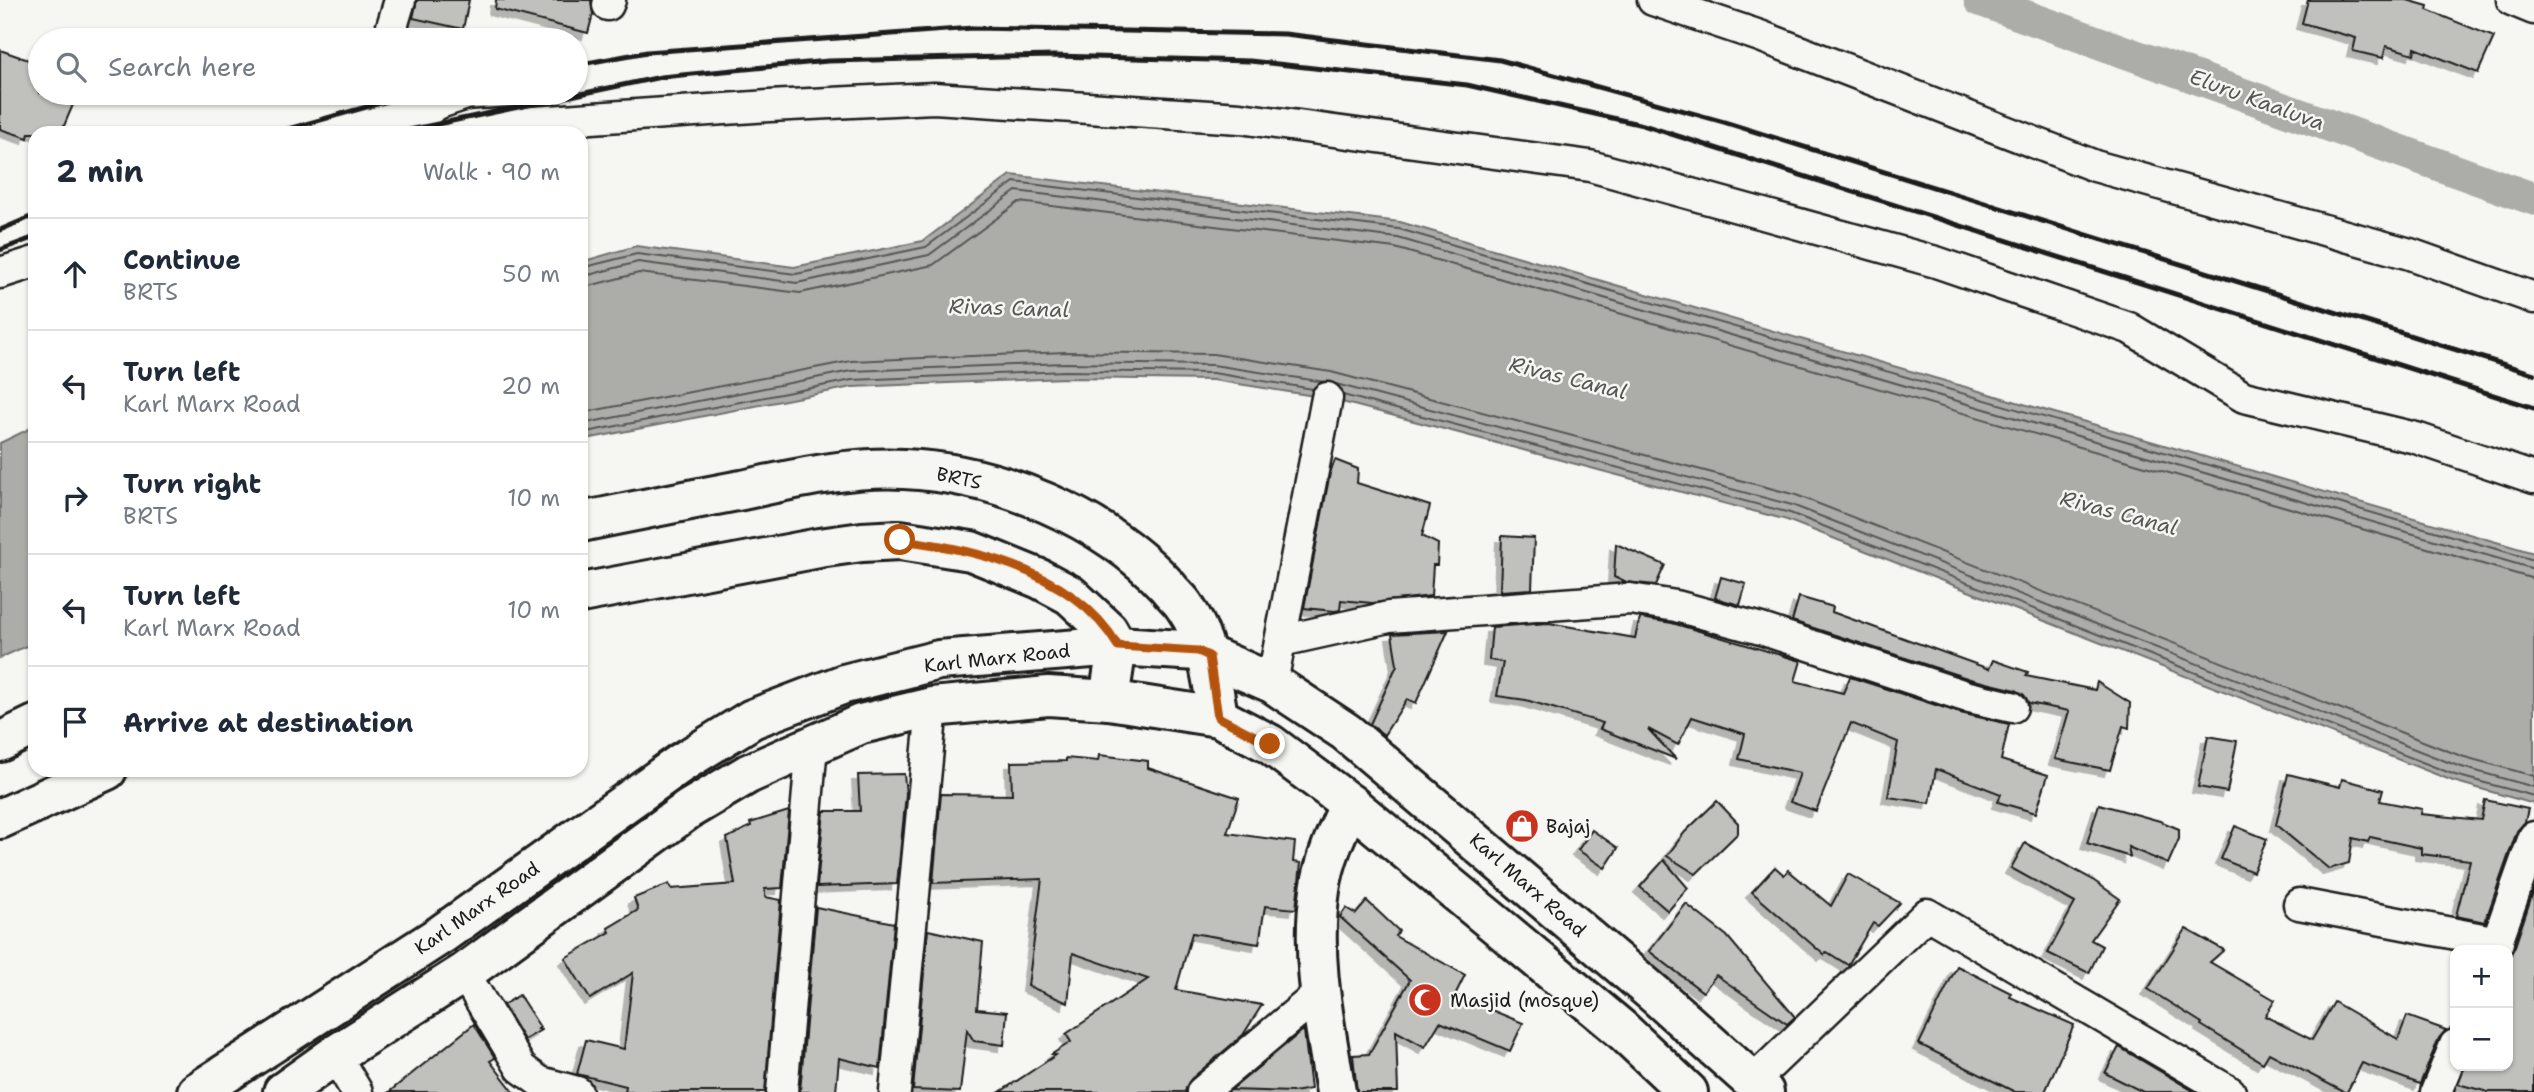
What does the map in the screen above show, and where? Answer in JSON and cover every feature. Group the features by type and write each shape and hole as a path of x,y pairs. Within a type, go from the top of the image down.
{"main road":[{"name":"BRTS","path":"588,521 806,477 857,470 904,469 948,473 994,485 1040,500 1075,516 1110,537 1153,572 1185,607 1209,656 1218,717"},
{"path":"588,592 862,542 900,540 971,551 1040,579 1070,595 1108,630 1118,646 1109,700"},
{"name":"Karl Marx Road","path":"197,1092 442,934 681,762 752,719 844,684 939,660 1118,646 1198,651 1272,683 1346,732 1658,997 1758,1087"},
{"path":"283,1092 335,1055 464,973 690,809 748,774 861,724 932,707 1048,696 1109,700 1218,717 1270,744 1350,804 1621,1028 1688,1092"},
{"path":"0,741 28,728"},
{"path":"0,819 92,777"},
{"path":"1336,1092 1320,993 1316,939 1320,888 1331,846 1350,804"}],"street":[{"path":"392,28 400,0"},
{"path":"1653,0 1760,36 2095,166 2410,254 2534,298"},
{"path":"2512,0 2534,9"},
{"path":"480,126 934,97 1240,118 1590,166 1936,262 2129,328 2244,397 2416,438 2534,478"},
{"path":"0,273 28,264"},
{"path":"1272,683 1327,398"},
{"path":"1281,641 1389,617 1630,598 1676,606 1761,629 1965,696 2012,707"},
{"path":"895,1092 932,707"},
{"path":"782,1092 812,745"},
{"path":"2496,945 2534,837"},
{"path":"2299,904 2491,945"},
{"path":"1758,1087 1927,914 2230,1092"},
{"path":"464,973 521,1068 540,1082 577,1092"},
{"path":"1202,1092 1320,993"},
{"path":"335,1055 357,1092"},
{"path":"2436,1092 2450,1057"}],"water":[{"name":"Rivas Canal","path":"1011,175 1400,222 2534,553 2534,804 2453,781 1787,520 1327,398 1213,380 1065,378 852,387 588,439 588,260 636,246 794,267 923,241"},
{"path":"28,429 28,645 0,658 0,443"}],"building":[{"path":"417,0 469,0 463,28 413,18"},
{"path":"496,0 591,0 593,14 588,33 588,28 569,28 495,9"},
{"path":"2308,0 2407,0 2428,6 2427,10 2494,37 2478,73 2415,48 2414,54 2386,46 2383,58 2353,51 2356,38 2302,23"},
{"path":"0,50 28,60 28,105 73,105 64,126 28,126 28,138 0,129"},
{"path":"1335,460 1358,469 1357,483 1430,506 1422,536 1438,544 1437,565 1433,565 1431,596 1372,603 1341,600 1340,610 1335,611 1304,608 1330,473"},
{"path":"1502,536 1534,538 1532,589 1500,591"},
{"path":"1616,544 1665,565 1656,585 1625,582 1614,577"},
{"path":"1721,577 1746,584 1740,605 1715,598"},
{"path":"1799,597 1833,607 1832,612 1989,669 1993,660 2028,672 2026,676 2095,690 2097,682 2130,703 2129,728 2123,726 2110,770 2055,759 2069,711 2029,703 2024,695 2016,690 1970,679 1792,621"},
{"path":"1640,618 1672,623 1801,661 1795,681 1843,693 1850,677 1960,713 2009,724 2001,760 2048,775 2036,813 1998,802 2001,794 1936,769 1930,803 1888,797 1898,742 1851,723 1816,811 1790,802 1800,773 1739,759 1745,734 1692,717 1678,745 1648,729 1676,759 1600,729 1603,723 1526,700 1497,696 1503,662 1489,660 1492,627 1549,623 1635,638"},
{"path":"1448,631 1416,703 1407,699 1384,735 1370,724 1397,665 1392,634"},
{"path":"2208,736 2237,741 2227,792 2198,787"},
{"path":"1099,755 1148,761 1148,768 1239,798 1227,833 1295,842 1293,862 1301,863 1296,909 1265,906 1259,944 1192,933 1176,990 1262,1005 1243,1035 1191,1079 1185,1092 1000,1092 1071,1042 1066,1034 1148,979 1073,953 1068,1003 1028,986 1042,879 933,883 941,794 1012,795 1011,762 1066,761 1066,758 1098,761"},
{"path":"904,774 906,794 897,884 817,887 824,811 860,811 858,775"},
{"path":"2288,774 2340,787 2342,779 2383,790 2380,801 2422,809 2421,814 2481,820 2485,800 2528,809 2525,822 2517,831 2485,922 2456,916 2470,860 2421,854 2421,848 2370,837 2368,842 2353,838 2349,863 2329,869 2276,825"},
{"path":"1717,801 1738,823 1738,833 1696,874 1667,856 1685,832"},
{"path":"2099,804 2179,829 2179,839 2168,864 2128,847 2130,857 2087,843"},
{"path":"789,811 782,888 765,889 765,897 781,900 765,1092 625,1092 626,1086 577,1074 586,1040 624,1049 633,973 590,999 565,958 610,932 608,928 638,910 634,898 669,884 671,889 735,884 727,838 751,826 750,823"},
{"path":"2235,826 2267,839 2253,872 2221,859"},
{"path":"1592,830 1618,848 1605,868 1578,850"},
{"path":"2025,843 2090,878 2120,899 2091,940 2102,946 2089,973 2048,953 2075,903 2011,868"},
{"path":"1664,860 1688,888 1668,911 1640,887"},
{"path":"1775,867 1784,875 1788,870 1831,906 1848,874 1900,903 1878,926 1873,923 1848,965 1827,952 1824,955 1752,892"},
{"path":"2534,889 2534,1092 2488,1092 2458,1084 2463,1071 2513,1071 2515,946"},
{"path":"1367,901 1399,931 1395,936 1465,975 1455,995 1523,1023 1510,1051 1440,1022 1425,1047 1396,1031 1398,1092 1357,1092 1353,1055 1369,1054 1410,980 1340,917 1346,908 1356,914"},
{"path":"1686,904 1727,936 1795,1017 1787,1024 1716,975 1703,992 1649,951"},
{"path":"816,907 894,923 880,1068 839,1058 836,1092 800,1092"},
{"path":"2186,929 2224,950 2210,962 2275,1000 2265,1016 2312,1040 2334,1002 2398,1039 2407,1016 2446,1030 2439,1038 2420,1084 2362,1063 2347,1092 2344,1092 2269,1053 2263,1063 2201,1025 2202,1023 2148,989"},
{"path":"928,930 983,942 977,1009 1007,1012 1004,1045 974,1041 967,1030 960,1092 913,1090"},
{"path":"1957,966 2011,993 2010,997 2074,1025 2045,1092 2015,1092 1919,1044"},
{"path":"519,995 541,1030 524,1040 503,1005"},
{"path":"474,1024 495,1058 490,1061 514,1092 389,1092"},
{"path":"1302,1031 1311,1089 1293,1092 1231,1090"},
{"path":"2119,1047 2195,1092 2143,1092 2105,1073"}],"waterway":[{"name":"Eluru Kaaluva","path":"1980,0 2534,199"}],"railway":[{"path":"588,63 647,52 973,28 1285,34 1500,60 1724,122 2534,374"},
{"path":"588,92 661,77 828,61 1054,56 1250,61 1467,85 1643,125 2534,408"},
{"path":"299,126 373,105"},
{"path":"428,126 528,105"},
{"path":"0,230 28,218"},
{"path":"0,250 28,240"}],"place":[{"name":"Bajaj","path":"1522,826"},
{"name":"Masjid (mosque)","path":"1425,1000"}],"route":[{"path":"900,540 971,551 1040,579 1070,595 1108,630 1118,646 1198,651 1209,656 1218,717 1270,744"}]}
